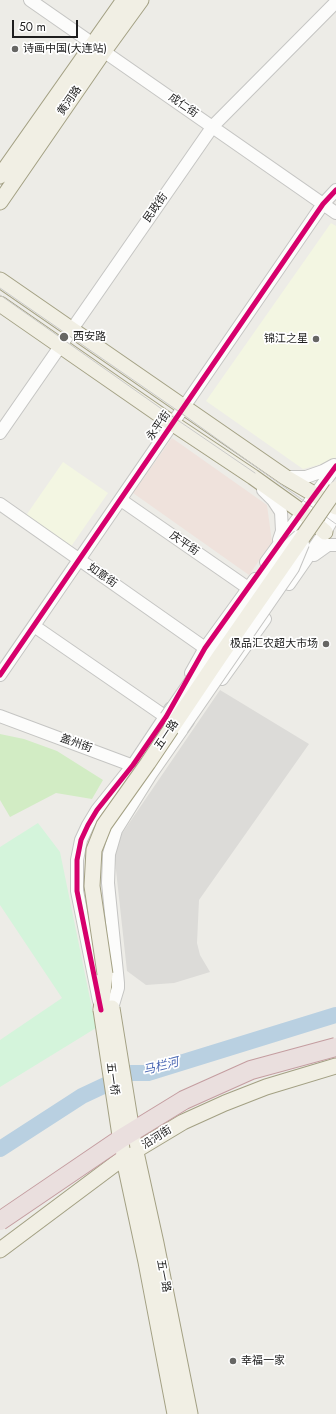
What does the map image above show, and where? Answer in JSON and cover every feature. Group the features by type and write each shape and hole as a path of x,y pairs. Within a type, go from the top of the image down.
{"highway":[{"path":"0,1212 118,1131 180,1094 249,1063 336,1039"},
{"path":"0,1221 122,1138 184,1100 251,1070 336,1047"}],"main road":[{"name":"黄河路","path":"0,202 99,47 124,0"},
{"name":"黄河路","path":"0,176 99,47 141,0"},
{"path":"0,280 285,477 336,508"},
{"path":"0,304 173,424 332,531"},
{"name":"五一路","path":"107,1009 105,974 92,886 94,850 104,825 148,764 220,656 336,489"},
{"name":"五一桥","path":"107,1009 128,1149"},
{"name":"沿河街","path":"0,1250 128,1149 225,1103 266,1087 336,1066"},
{"name":"五一路","path":"128,1149 146,1262 175,1414"},
{"name":"五一路","path":"128,1149 156,1243 190,1414"}],"street":[{"name":"成仁街","path":"30,0 336,213"},
{"name":"民政街","path":"0,433 213,126 336,2"},
{"name":"永平街","path":"0,675 323,204 336,190"},
{"path":"285,477 310,476 323,471 336,462"},
{"path":"166,717 205,648 336,466"},
{"path":"252,477 273,500 281,512 282,531 276,549"},
{"name":"庆平街","path":"121,500 248,588"},
{"name":"如意街","path":"0,504 205,648"},
{"path":"302,512 336,508"},
{"path":"182,729 232,667 296,574 332,531 336,513"},
{"path":"107,1009 77,891 77,860 82,840 88,825 97,810 133,765 277,556 310,526"},
{"path":"107,1009 118,988 108,883 109,854 116,830 151,774 293,568 310,526"},
{"path":"296,574 321,548 328,544 336,545"},
{"path":"34,626 166,717"},
{"name":"盖州街","path":"0,716 133,765 151,774"}],"shaded area":[{"path":"331,223 336,226 336,457 333,461 303,469 206,401"},
{"path":"172,438 267,505 272,542 249,575 133,493"},
{"path":"63,462 108,493 70,548 25,517"},
{"path":"220,690 309,744 199,900 197,943 200,955 210,972 174,983 146,985 127,971 114,852 121,835"}],"green space":[{"path":"0,734 24,739 57,751 103,780 92,799 56,793 10,817 0,800"},
{"path":"38,823 60,852 96,1028 0,1087 0,1040 62,998 0,905 0,847"}],"waterway":[{"name":"马栏河","path":"0,1149 82,1096 131,1073 148,1073 336,1015"}],"tram line":[{"path":"0,288 181,413 336,524"},
{"path":"0,295 255,473"}],"cycle path":[{"path":"0,675 323,204 336,190"},
{"path":"101,1010 77,891 77,860 81,840 97,810 133,765 166,717 205,648 336,466"}],"place":[{"name":"诗画中国(大连站)","path":"15,49"},
{"name":"西安路","path":"64,337"},
{"name":"锦江之星","path":"316,339"},
{"name":"极品汇农超大市场","path":"326,644"},
{"name":"幸福一家","path":"233,1361"}]}
